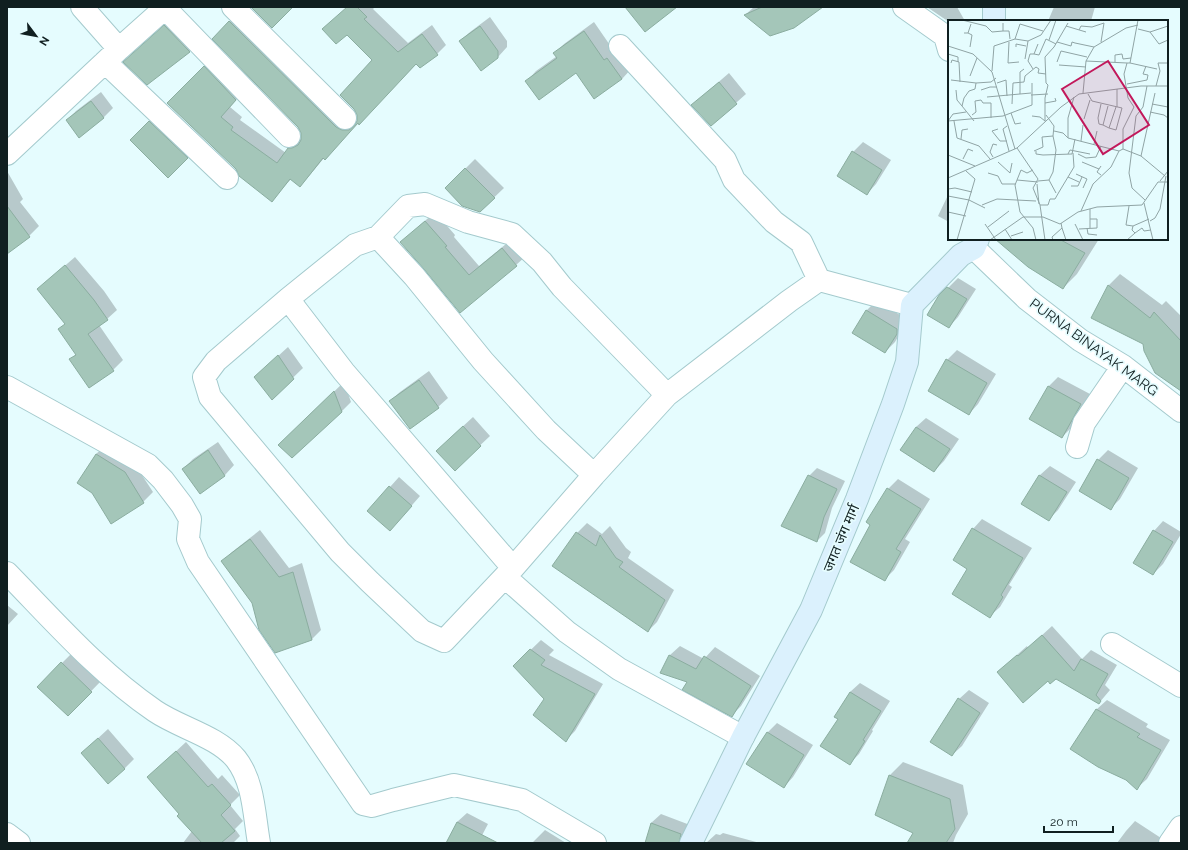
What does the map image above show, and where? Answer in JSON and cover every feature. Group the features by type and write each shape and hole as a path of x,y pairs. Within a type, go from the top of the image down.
{"street":[{"path":"82,7 112,56 227,178"},
{"path":"7,154 166,7 289,136"},
{"path":"233,7 345,118"},
{"path":"904,7 945,36 948,46"},
{"path":"994,7 994,20"},
{"path":"620,46 724,160 734,180 774,222 801,242 819,280"},
{"path":"667,395 562,287 542,262 512,234 468,222 425,204 408,206 378,238 355,246 288,299 216,360 204,377 210,397 340,552 422,630 444,641 509,573 594,475 667,395 788,301 819,280 912,305 961,255 976,244"},
{"path":"378,238 414,276 483,361 540,424 594,475"},
{"name":"PURNA BINAYAK MARG","path":"976,244 1027,299 1080,340 1123,366 1181,410"},
{"path":"288,299 344,372 509,573 567,632 619,669 743,737"},
{"name":"जगत जंग मार्ग","path":"692,843 743,737 811,610 857,499 893,404 907,362 912,305"},
{"path":"1077,447 1084,423 1123,366"},
{"path":"7,387 148,465 163,480 182,505 190,519 188,539 198,562 362,804 372,806 454,785 522,800 595,843"},
{"path":"7,572 68,636 109,676 156,712 219,744 235,758 244,771 249,787 259,843"},
{"path":"1112,644 1181,686"},
{"path":"1170,843 1181,827"},
{"path":"7,834 19,843"}],"building":[{"path":"251,7 293,7 272,28"},
{"path":"347,7 357,7 367,17 364,19 398,52 422,34 438,55 420,68 416,64 359,125 358,123 325,160 323,158 300,187 290,179 272,202 239,176 236,169 167,103 204,66 236,100 221,117 233,127 231,130 277,163 288,148 298,145 301,140 301,133 298,127 212,39 229,21 336,127 342,130 349,130 357,121 357,115 354,109 340,95 372,60 347,35 336,44 322,29"},
{"path":"625,7 677,7 645,32"},
{"path":"762,7 823,7 794,28 770,36 744,15"},
{"path":"164,25 190,52 147,85 123,62"},
{"path":"480,26 498,51 498,58 481,71 459,41"},
{"path":"584,31 604,60 607,58 622,79 594,99 576,73 539,100 525,81 557,58 553,53"},
{"path":"719,82 737,104 711,126 691,105"},
{"path":"91,101 104,118 79,138 66,120"},
{"path":"149,121 188,158 168,178 130,140"},
{"path":"852,151 882,170 867,195 837,176"},
{"path":"465,168 495,198 480,212 462,206 445,188"},
{"path":"7,206 30,237 7,254"},
{"path":"425,221 447,246 445,247 469,275 502,248 517,266 460,313 400,242"},
{"path":"996,240 1061,240 1085,253 1063,289 1028,267"},
{"path":"65,265 94,300 108,320 88,334 114,371 89,388 69,359 76,355 58,329 65,324 37,289"},
{"path":"1108,285 1150,318 1154,312 1181,341 1181,391 1155,373 1144,351 1143,344 1091,318"},
{"path":"947,287 967,299 949,328 927,315 939,295"},
{"path":"866,310 897,329 897,334 885,353 852,333"},
{"path":"278,355 294,379 272,400 254,377"},
{"path":"946,359 987,383 969,415 928,391"},
{"path":"419,380 439,408 410,429 389,401"},
{"path":"1048,386 1081,404 1062,438 1029,419"},
{"path":"334,391 342,412 292,458 278,445"},
{"path":"463,426 481,446 455,471 436,451"},
{"path":"916,427 950,449 934,472 900,450"},
{"path":"208,450 225,476 200,494 182,469"},
{"path":"96,454 125,472 144,503 111,524 92,493 77,483"},
{"path":"1097,459 1129,478 1111,510 1079,491"},
{"path":"808,475 837,489 824,517 817,542 781,526"},
{"path":"1039,475 1067,492 1049,521 1021,504"},
{"path":"389,486 412,506 390,531 367,511"},
{"path":"887,488 921,509 896,549 901,552 885,581 850,562 870,525 866,522"},
{"path":"972,528 1023,558 1001,595 1003,597 990,618 952,594 967,569 953,560"},
{"path":"1153,530 1173,542 1153,575 1133,563"},
{"path":"576,532 596,546 600,535 616,558 623,562 619,567 665,600 648,632 552,566"},
{"path":"250,539 279,577 293,572 312,640 275,653 259,630 252,603 221,561"},
{"path":"1042,635 1074,671 1081,659 1108,674 1096,695 1101,701 1099,704 1056,679 1050,684 1048,681 1023,703 997,672"},
{"path":"530,649 545,660 541,665 595,694 566,742 533,715 544,699 513,666"},
{"path":"669,655 696,669 704,656 751,686 732,717 682,690 687,682 660,673"},
{"path":"61,662 92,692 68,716 37,687"},
{"path":"850,692 881,711 850,765 820,746 838,719 834,717"},
{"path":"958,698 980,713 952,756 930,742"},
{"path":"1096,709 1140,734 1137,737 1161,750 1137,790 1126,780 1098,767 1070,749"},
{"path":"767,732 804,755 784,788 746,764"},
{"path":"98,738 125,769 108,784 81,753"},
{"path":"176,751 208,787 212,784 231,805 221,815 235,831 221,843 202,843 177,816 179,814 147,777"},
{"path":"889,775 950,799 955,829 946,843 907,843 913,833 875,815"},
{"path":"457,822 498,843 446,843"},
{"path":"651,823 681,834 679,843 645,843"}]}
